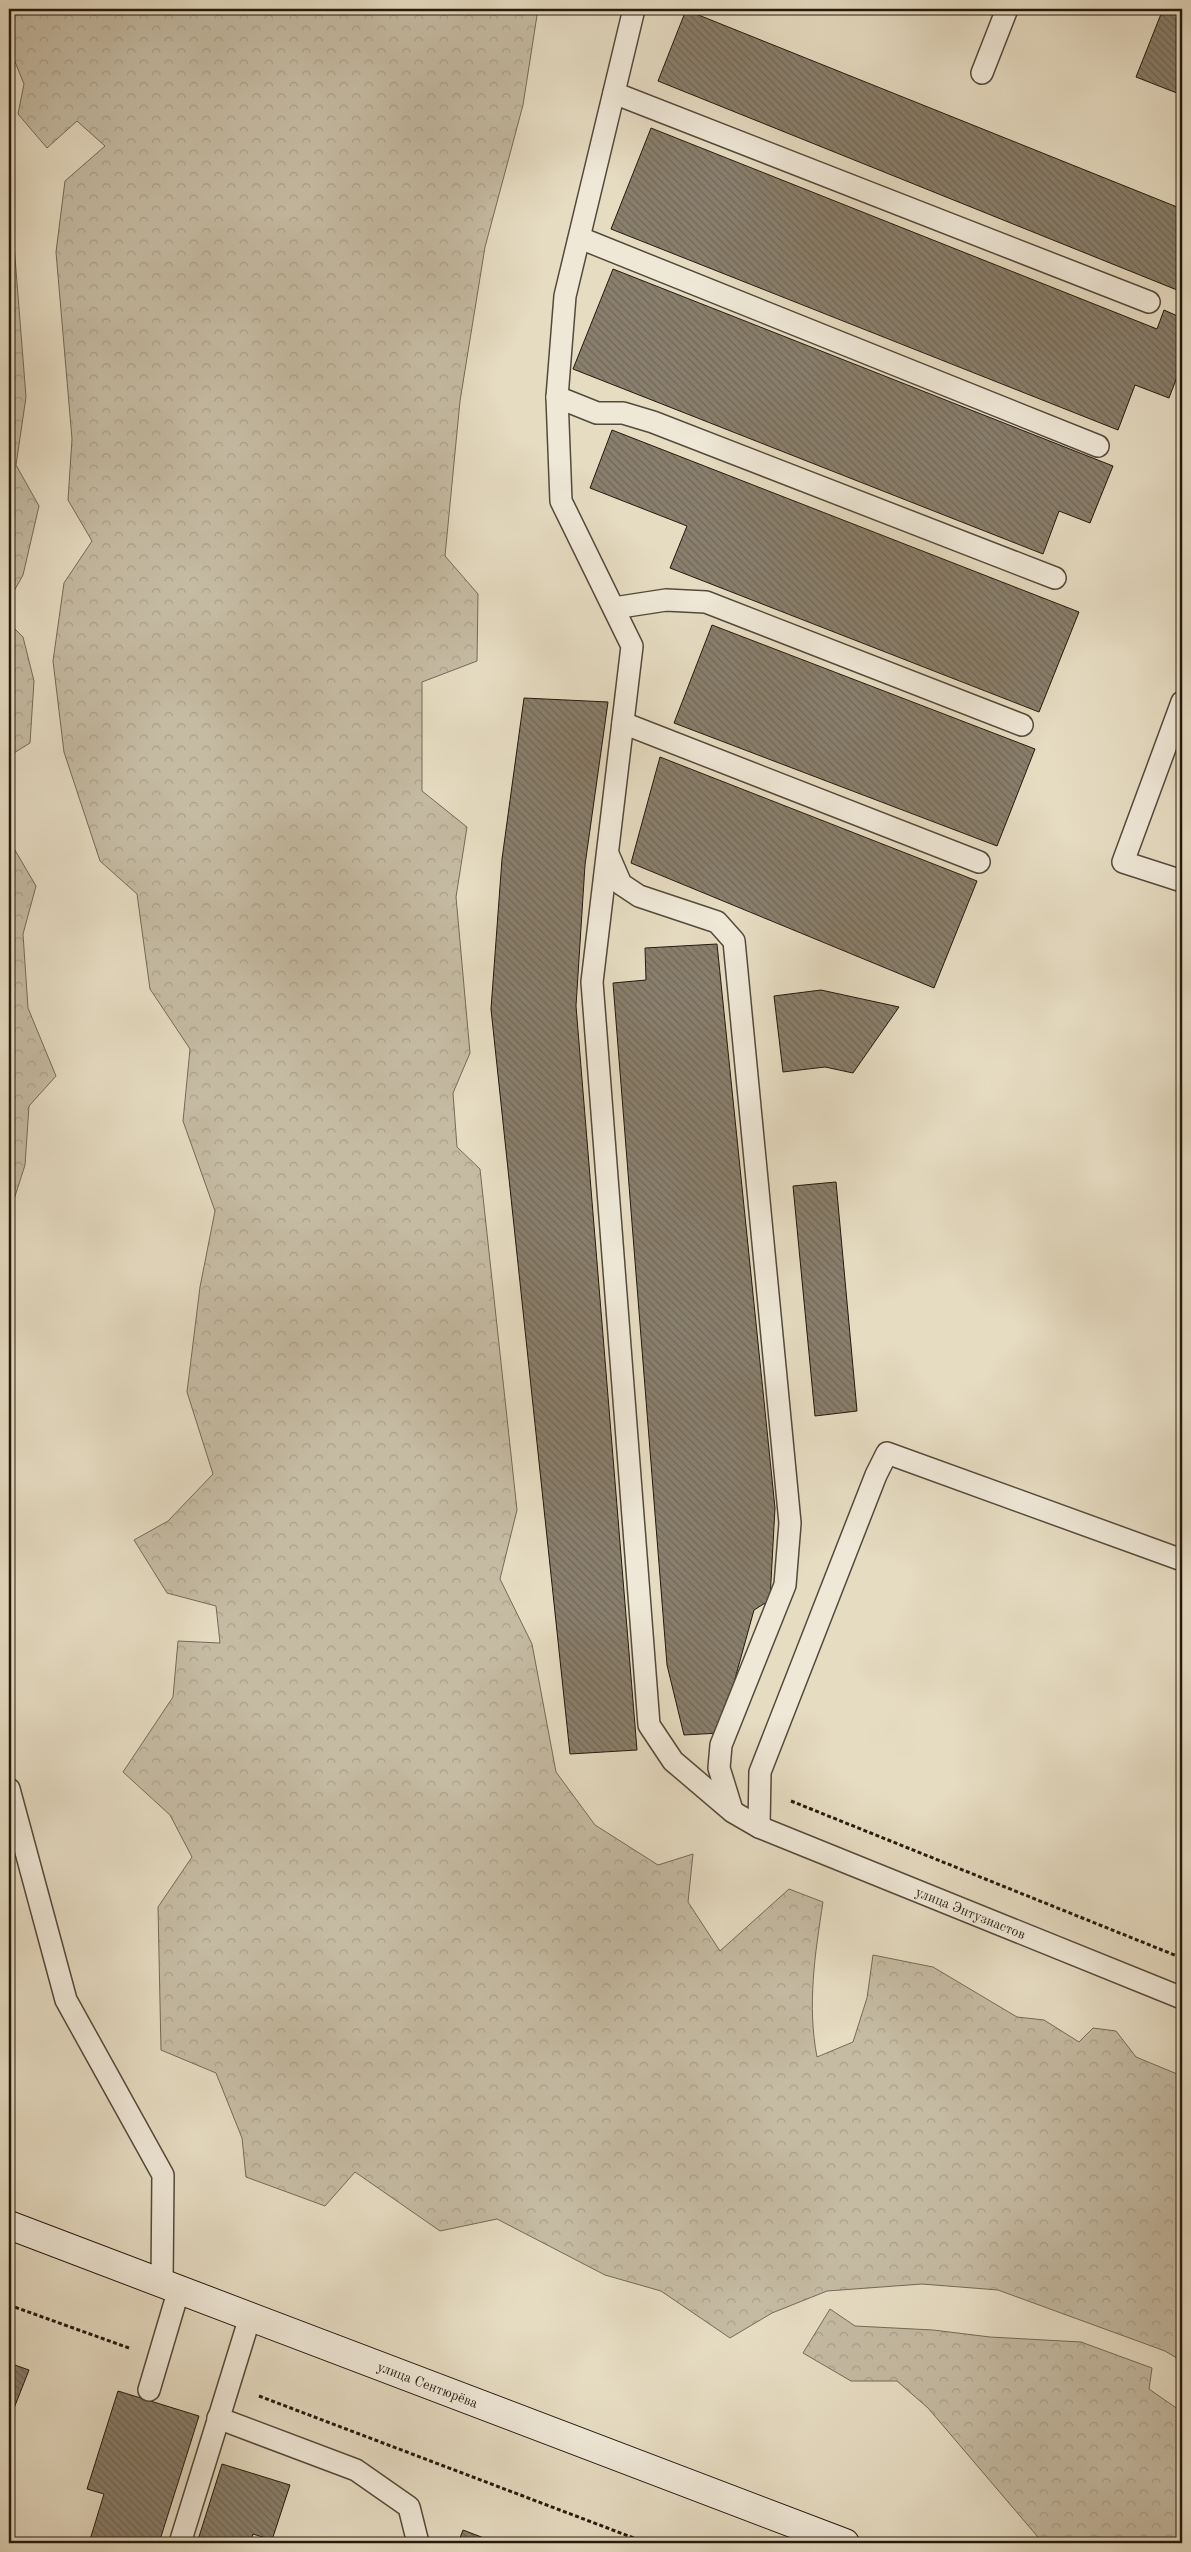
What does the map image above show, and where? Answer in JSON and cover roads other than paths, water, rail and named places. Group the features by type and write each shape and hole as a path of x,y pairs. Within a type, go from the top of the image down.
{"main road":[{"name":"улица Сентюрёва","path":"9,2226 845,2543"}],"lane":[{"name":"улица Энтузиастов","path":"634,9 566,296 558,397 561,502 632,646 592,982 649,1725 673,1761 733,1812 759,1827 1182,1998"},
{"path":"982,74 1007,9"},
{"path":"614,93 1149,302"},
{"path":"580,238 1098,446"},
{"path":"558,397 597,413 624,413 654,422 1055,578"},
{"path":"614,608 666,600 706,602 1022,726"},
{"path":"1182,702 1123,862 1182,882"},
{"path":"623,723 979,862"},
{"path":"607,851 621,884 639,896 717,922 734,941 790,1523 785,1585 721,1745 718,1768 733,1812"},
{"path":"759,1827 760,1772 876,1475 887,1453 1182,1560"},
{"path":"9,1789 66,2000 163,2176 171,2286 149,2390"},
{"path":"180,2543 250,2317"},
{"path":"218,2418 356,2470 409,2507 418,2543"}]}
